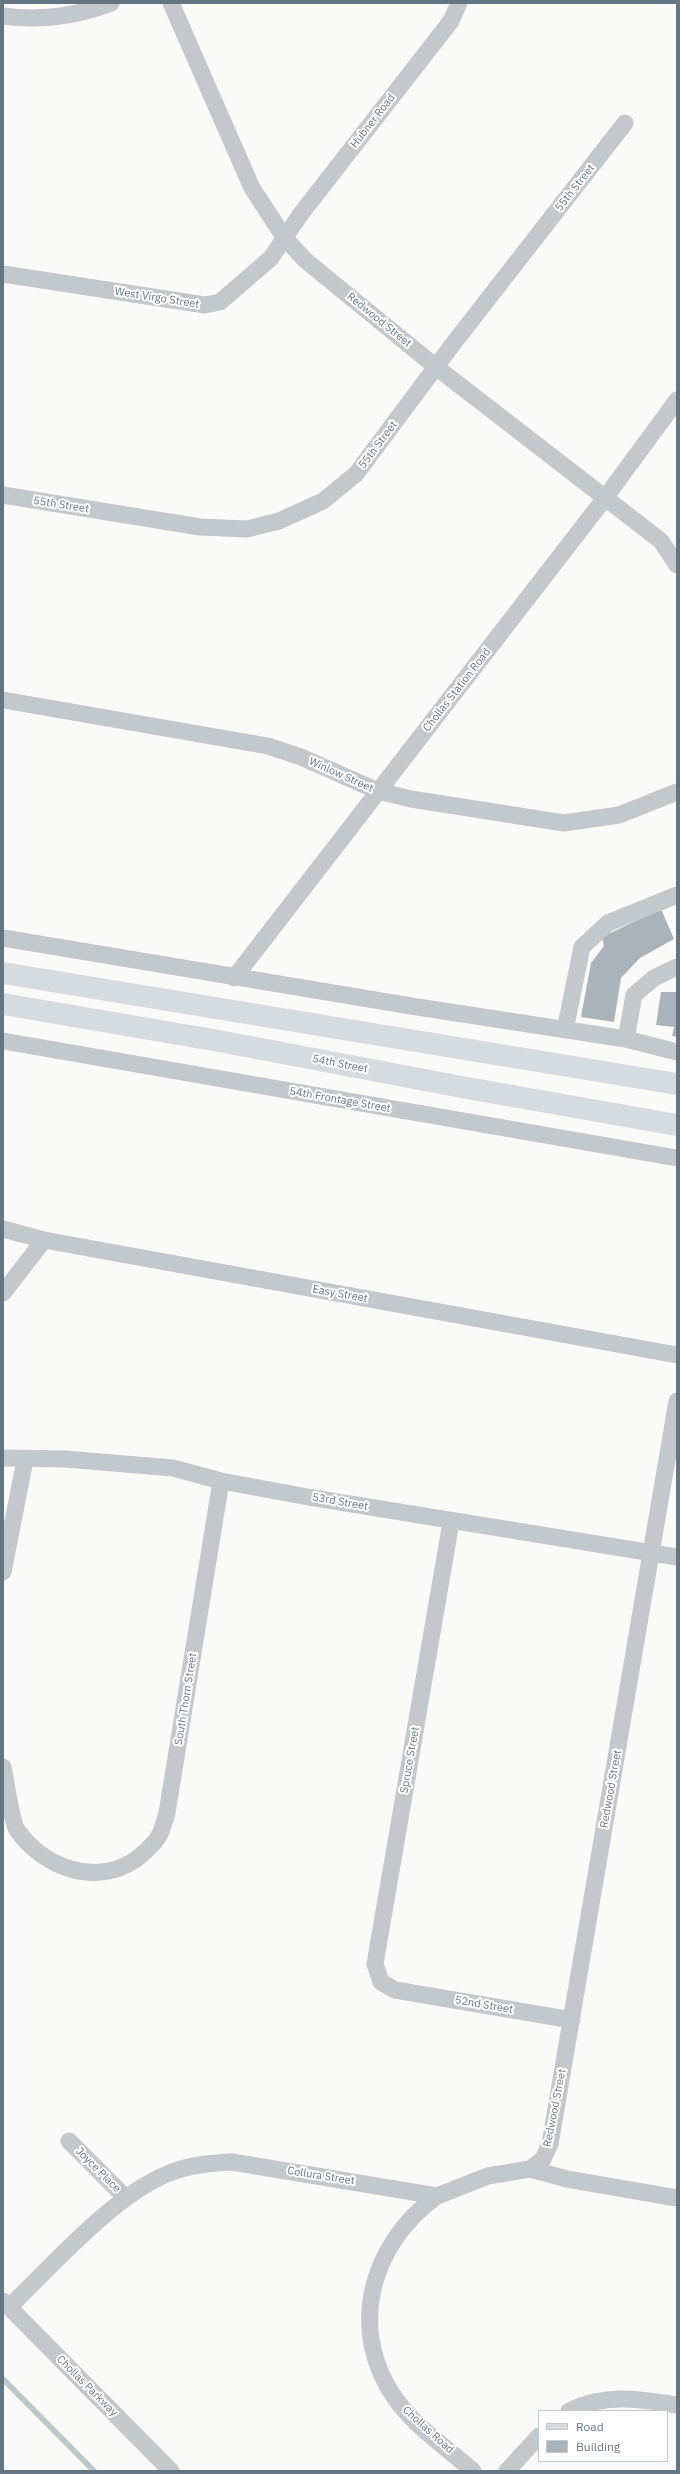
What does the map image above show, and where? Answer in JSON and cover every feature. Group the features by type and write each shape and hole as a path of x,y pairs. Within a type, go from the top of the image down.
{"main road":[{"path":"3,973 677,1084"},
{"name":"54th Street","path":"3,1004 219,1041 467,1088 677,1125"}],"street":[{"path":"3,16 56,18 90,11 111,3"},
{"name":"Redwood Street","path":"171,3 252,188 284,237 306,260 436,367 661,541 677,565"},
{"name":"Hubner Road","path":"284,237 451,21 459,3"},
{"name":"55th Street","path":"3,495 200,527 247,529 279,521 323,501 356,474 436,367 625,123"},
{"name":"West Virgo Street","path":"3,274 205,305 220,302 271,258 284,237"},
{"name":"Chollas Station Road","path":"234,978 605,498 677,400"},
{"name":"Winlow Street","path":"3,700 268,746 301,757 378,791 411,799 564,823 619,814 677,792"},
{"path":"565,1030 582,947 608,923 677,895"},
{"path":"3,938 234,978 626,1039 677,1052"},
{"path":"626,1039 634,996 654,978 677,967"},
{"name":"54th Frontage Street","path":"3,1041 677,1158"},
{"name":"Easy Street","path":"3,1228 44,1240 677,1355"},
{"path":"3,1294 44,1240"},
{"name":"Redwood Street","path":"530,2169 543,2159 550,2144 677,1401"},
{"name":"53rd Street","path":"3,1458 25,1460 65,1459 173,1468 221,1480 452,1522 677,1557"},
{"path":"3,1572 25,1460"},
{"name":"South Thorn Street","path":"3,1767 16,1828 28,1843 50,1860 90,1874 117,1869 141,1855 160,1834 167,1813 221,1480"},
{"name":"Spruce Street","path":"395,1990 381,1982 375,1964 452,1522"},
{"name":"52nd Street","path":"395,1990 572,2020"},
{"name":"Joyce Place","path":"69,2141 126,2198"},
{"name":"Collura Street","path":"6,2304 126,2198 151,2181 182,2168 232,2162 438,2196"},
{"path":"438,2196 488,2176 530,2169 567,2179 677,2198"},
{"name":"Chollas Road","path":"438,2196 409,2220 384,2255 374,2284 370,2302 371,2337 380,2371 397,2401 408,2414 473,2471"},
{"name":"Chollas Parkway","path":"6,2304 171,2471"},
{"path":"571,2410 593,2401 609,2398 625,2398 677,2405"},
{"path":"507,2471 538,2437"}],"building":[{"path":"661,909 674,939 640,958 621,978 614,1022 581,1017 591,963 604,946 602,937"},
{"path":"661,992 677,992 677,1037 672,1036 674,1027 656,1025"}],"waterway":[{"path":"3,2379 94,2471"}]}
